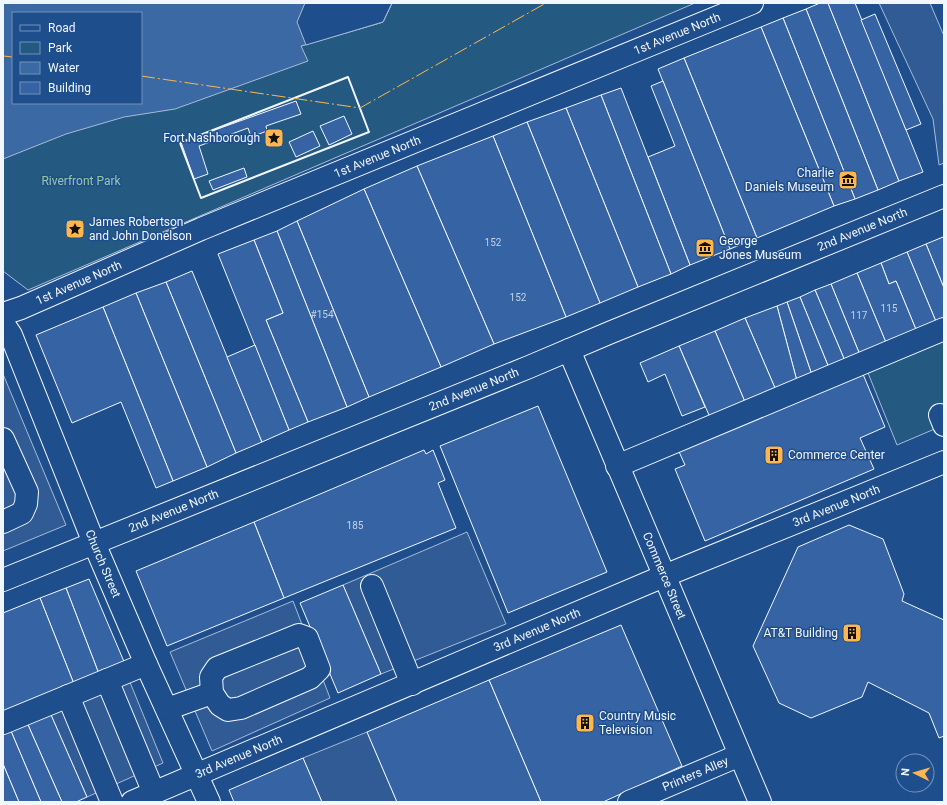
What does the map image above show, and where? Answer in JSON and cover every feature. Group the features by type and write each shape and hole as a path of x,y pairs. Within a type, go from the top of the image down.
{"street":[{"name":"1st Avenue North","path":"3,314 21,308 209,226 752,3"},
{"name":"2nd Avenue North","path":"3,580 944,196"},
{"name":"Church Street","path":"3,323 11,335 94,543 146,664 209,802"},
{"path":"617,466 944,329"},
{"name":"Commerce Street","path":"569,350 760,802"},
{"path":"3,439 27,492 26,504 22,513 3,522"},
{"name":"3rd Avenue North","path":"132,802 197,776 664,576 944,462"},
{"path":"372,586 412,684"},
{"path":"299,635 307,638 319,669 310,678 241,708 228,710 220,705 212,693 211,677 217,668 299,635"},
{"path":"3,723 146,664"},
{"path":"107,680 154,793"},
{"path":"167,709 212,693"},
{"path":"68,696 112,802"},
{"name":"Printers Alley","path":"630,802 740,755"}],"green space":[{"name":"Riverfront Park","path":"392,3 695,3 28,290 3,271 3,95 12,102 12,104 142,104 142,103 301,46 383,22"},
{"path":"944,335 944,425 897,445 864,363"}],"shaded area":[{"path":"879,3 930,3 944,36 944,163 939,165 933,119"},
{"path":"3,374 66,525 3,551"},
{"path":"467,532 506,624 381,674 343,585"},
{"path":"293,601 330,698 212,751 170,652"},
{"path":"127,675 163,763 87,797 48,708"},
{"path":"367,732 397,802 322,802 303,758"}],"water":[{"path":"3,3 392,3 383,22 301,46 308,61 175,109 124,117 66,134 3,159"}],"pier":[{"path":"305,3 392,3 383,22 306,45 297,22"}],"building":[{"path":"820,3 828,3 899,181 878,190 806,9"},
{"path":"828,3 855,3 923,172 899,181"},
{"path":"806,9 878,190 855,199 783,18"},
{"path":"875,14 921,124 906,130 861,20"},
{"path":"783,18 855,199 834,206 761,27"},
{"path":"761,27 834,206 757,238 684,58"},
{"path":"684,58 757,238 730,249 658,69"},
{"path":"663,81 730,249 690,265 648,157 675,146 651,86"},
{"path":"621,88 690,265 671,274 601,95"},
{"path":"601,95 671,274 638,287 566,108"},
{"path":"296,101 301,114 266,126 267,131 251,137 248,128 199,146 208,174 194,179 181,142"},
{"path":"566,108 638,287 600,303 527,122"},
{"path":"344,116 352,134 329,145 320,126"},
{"path":"527,122 600,303 566,317 493,136"},
{"path":"313,131 320,146 296,157 289,142"},
{"path":"493,136 566,317 494,344 417,166"},
{"path":"417,166 494,344 441,367 364,189"},
{"path":"244,168 247,177 213,190 209,181"},
{"path":"364,189 441,367 369,397 297,221"},
{"path":"297,221 369,397 347,407 277,231"},
{"path":"277,231 347,407 308,422 266,320 283,313 254,240"},
{"path":"943,237 944,239 944,288 926,244"},
{"path":"254,240 283,313 266,320 308,422 289,430 218,254"},
{"path":"926,244 944,288 944,321 937,324 907,252"},
{"path":"907,252 937,324 917,332 896,281 889,284 881,263"},
{"path":"881,263 889,284 896,281 917,332 887,345 857,273"},
{"path":"192,271 262,442 236,453 166,282"},
{"path":"857,273 887,345 860,355 831,284"},
{"path":"166,282 236,453 207,467 136,293"},
{"path":"831,284 860,355 845,361 815,290"},
{"path":"815,290 845,361 829,368 800,297"},
{"path":"136,293 207,467 173,481 103,307"},
{"path":"800,297 829,368 812,375 787,302"},
{"path":"787,302 812,375 797,381 777,306"},
{"path":"777,306 797,381 775,388 745,318"},
{"path":"103,307 173,481 156,488 121,402 72,423 36,335"},
{"path":"745,318 775,388 745,402 715,331"},
{"path":"715,331 745,402 712,422 679,346"},
{"path":"255,345 289,430 262,442 227,357"},
{"path":"679,346 705,407 682,416 665,374 648,382 640,363"},
{"name":"Commerce Center","path":"860,367 885,427 860,438 874,469 705,541 675,469 685,465 676,445"},
{"path":"538,406 607,572 508,613 440,446"},
{"path":"424,450 426,454 433,450 445,480 438,483 456,528 284,598 254,522"},
{"path":"254,522 284,598 167,646 136,571"},
{"name":"AT&T Building","path":"849,525 883,539 904,594 902,601 944,620 944,736 939,738 929,713 868,682 862,697 811,718 779,703 753,646 798,547"},
{"path":"89,579 125,664 99,674 66,588"},
{"path":"343,585 381,674 338,693 300,603"},
{"path":"66,588 99,674 74,684 40,598"},
{"path":"40,598 74,684 3,714 3,613"},
{"name":"Country Music Television","path":"621,625 682,766 603,802 541,802 489,680"},
{"path":"489,680 541,802 397,802 367,732"},
{"path":"48,708 87,797 76,802 62,802 25,718"},
{"path":"25,718 62,802 41,802 8,724"},
{"path":"8,724 41,802 19,802 3,764 3,726"},
{"path":"303,758 322,802 234,802 229,790"},
{"path":"3,764 19,802 3,802"}],"wall":[{"path":"348,77 369,132 201,198 180,143 348,77"}],"power":[{"path":"142,76 360,108 546,3"},
{"path":"3,56 12,57"}],"place":[{"name":"Fort Nashborough","path":"274,138"},
{"name":"Charlie Daniels Museum","path":"848,180"},
{"name":"James Robertson and John Donelson","path":"75,229"},
{"name":"George Jones Museum","path":"705,248"},
{"name":"Commerce Center","path":"774,455"},
{"name":"AT&T Building","path":"852,633"},
{"name":"Country Music Television","path":"585,723"}]}
